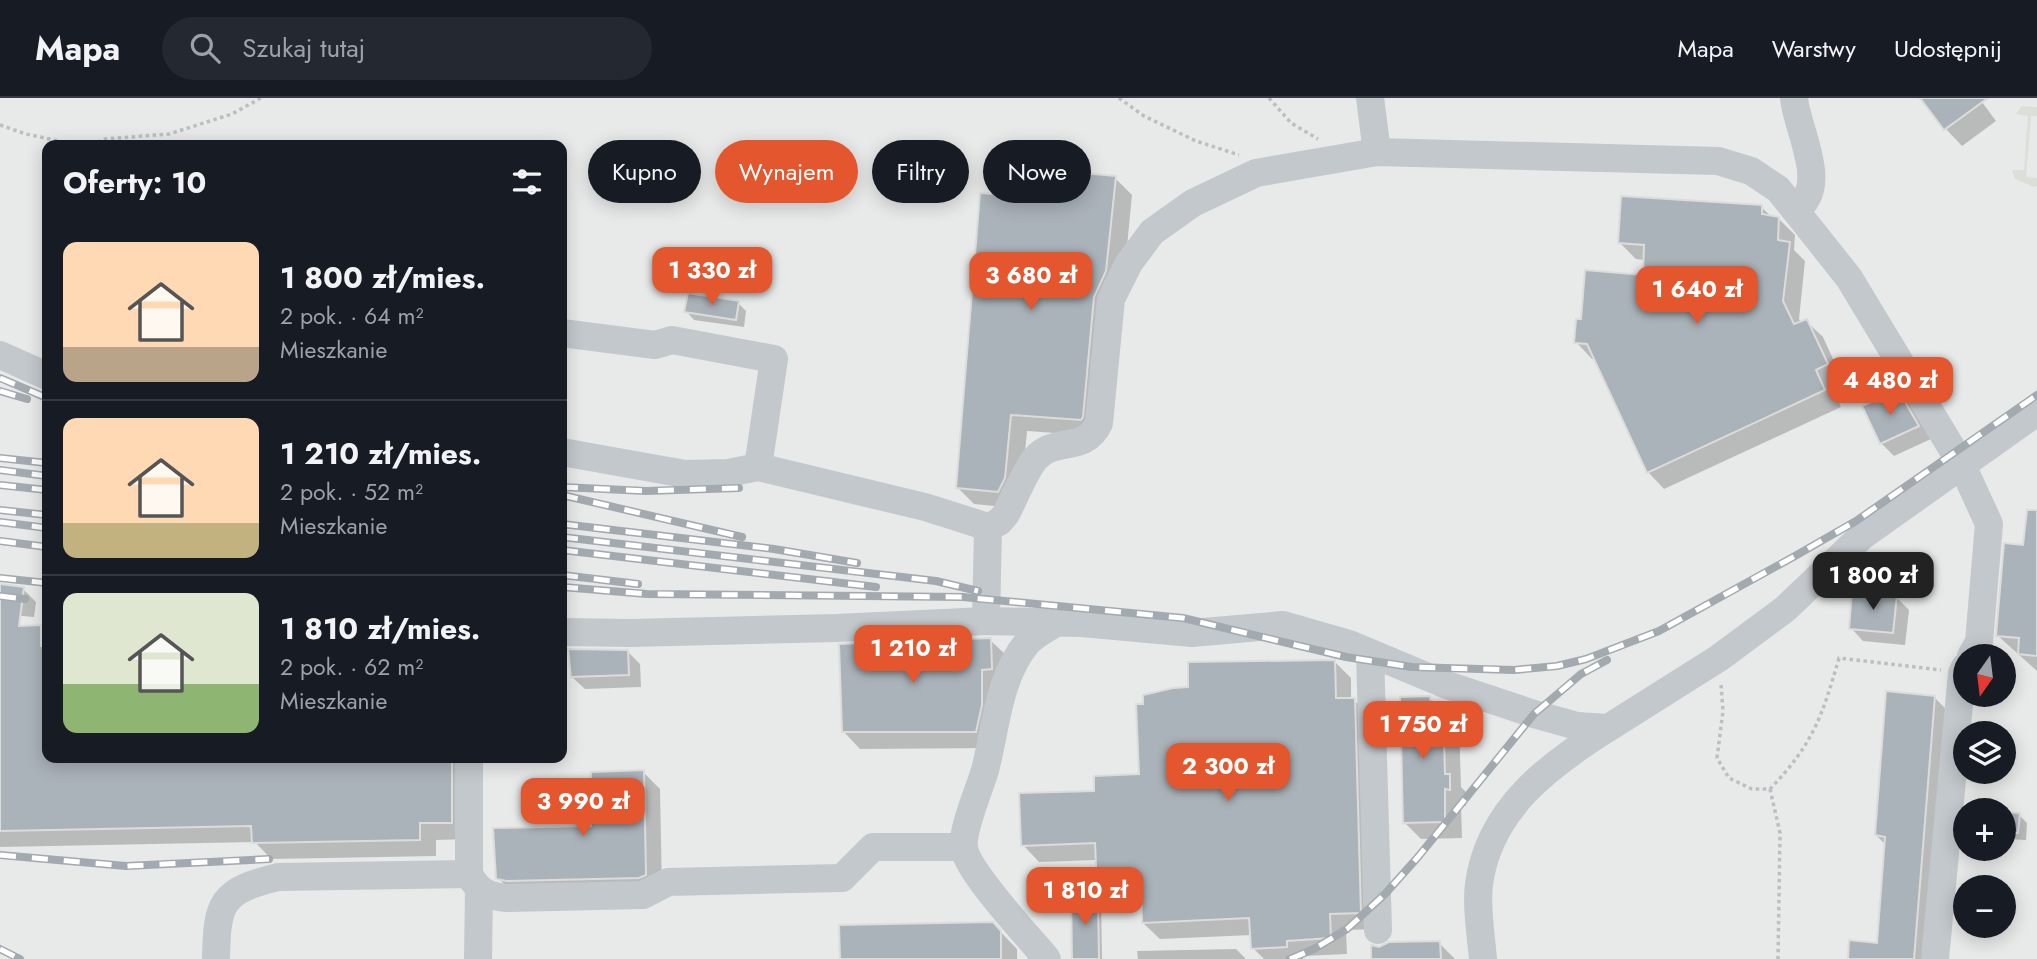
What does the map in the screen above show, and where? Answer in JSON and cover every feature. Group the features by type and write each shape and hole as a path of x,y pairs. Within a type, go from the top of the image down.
{"lane":[{"path":"1364,154 1373,109 1370,98"},
{"path":"1794,98 1811,169 1810,195 1805,204 1795,210"},
{"path":"567,453 685,474 728,473 758,467 925,506 988,527 999,522 1006,514 1035,459 1051,448 1080,443 1093,436 1100,423 1111,299 1129,263 1152,232 1193,203 1256,173 1364,154 1718,161 1751,171 1778,190 1795,210 1849,278 1962,465 1989,524 1978,644"},
{"path":"567,334 655,345 672,340 774,359 758,467"},
{"path":"0,355 42,374"},
{"path":"1483,959 1478,885 1489,841 1512,804 1536,779 1566,754 1710,664 1785,609 1862,536 2037,411"},
{"path":"986,621 988,527"},
{"path":"567,632 836,628 986,621 1057,622 1192,633 1283,625 1349,644 1486,699 1577,726 1608,728"},
{"path":"1047,959 973,869 963,847 985,770 995,719 1010,673 1027,642 1057,622"},
{"path":"1370,653 1378,930"},
{"path":"1936,959 1962,707"},
{"path":"469,763 478,959"},
{"path":"216,959 216,931 222,906 231,894 251,883 278,877 474,881 490,896 506,898 643,895 668,882 842,878 873,847 963,847"}],"path":[{"path":"103,140 169,134 232,114 261,98"},
{"path":"1119,98 1144,116 1196,141 1239,155 1256,173"},
{"path":"1269,98 1291,123 1364,154"},
{"path":"0,125 54,140"},
{"path":"1710,664 1722,688 1723,711 1717,758 1729,778 1752,789 1770,789 1798,758 1815,731 1839,658 1953,664"},
{"path":"1770,789 1780,833 1778,959"}],"shaded area":[{"path":"0,98 2037,98 2037,959 0,959"},
{"path":"2022,106 2037,107 2037,116 2031,116 2026,177 2037,178 2037,186 2034,187 2015,179 2012,170 2024,170 2028,116 2016,114"}],"building":[{"path":"1920,98 1988,98 1944,130"},
{"path":"1091,174 1116,176 1106,271 1094,297 1083,417 1081,420 1011,415 1005,478 998,492 956,488 980,193 983,193 983,203 1091,203"},
{"path":"1621,196 1762,205 1762,214 1779,217 1778,240 1790,242 1783,301 1794,324 1807,319 1828,364 1816,370 1825,390 1647,473 1587,344 1574,343 1576,319 1581,319 1585,270 1643,275 1644,245 1618,243"},
{"path":"688,293 739,301 736,320 684,312"},
{"path":"1898,390 1919,426 1880,444 1862,406"},
{"path":"2027,510 2037,510 2037,656 2018,654 2019,638 1996,636 2004,543 2023,545"},
{"path":"0,584 24,587 19,626 41,625 42,763 452,763 452,823 420,823 420,840 252,843 251,826 0,831"},
{"path":"1852,590 1897,595 1893,633 1849,629"},
{"path":"991,638 992,669 982,670 982,705 976,732 842,732 839,644"},
{"path":"568,649 628,650 629,675 571,677"},
{"path":"1335,660 1336,698 1355,698 1361,913 1330,914 1331,938 1287,941 1287,947 1251,949 1249,918 1142,923 1141,888 1097,888 1095,843 1021,846 1019,793 1094,791 1094,776 1139,774 1136,704 1143,704 1143,695 1188,687 1188,662"},
{"path":"1886,691 1935,696 1914,959 1848,959 1849,940 1877,943 1885,837 1875,835"},
{"path":"1430,696 1431,705 1443,704 1445,774 1450,774 1450,790 1445,789 1445,822 1403,823 1400,697"},
{"path":"644,770 646,875 639,878 496,879 493,828 591,826 591,772"},
{"path":"2016,813 2020,813 2016,833"},
{"path":"1071,894 1098,894 1099,959 1072,959"},
{"path":"993,922 1001,931 1001,959 840,959 839,925"},
{"path":"1440,941 1441,959 1371,959 1371,945 1379,947 1389,942"}],"railway":[{"path":"0,378 42,396"},
{"path":"0,391 27,399"},
{"path":"567,587 647,594 963,597 1183,618 1346,657 1412,667 1514,670 1557,666 1586,659 1659,631 1795,556 1856,521 2037,395"},
{"path":"0,458 42,462"},
{"path":"0,470 42,475"},
{"path":"0,485 42,489"},
{"path":"567,487 646,491 739,488"},
{"path":"567,496 742,537"},
{"path":"0,510 42,514"},
{"path":"0,522 42,527"},
{"path":"567,525 774,549 857,563"},
{"path":"567,538 936,581 978,591"},
{"path":"0,541 42,546"},
{"path":"567,551 876,587"},
{"path":"567,576 638,584"},
{"path":"0,578 42,582"},
{"path":"0,596 25,599"},
{"path":"1290,959 1314,949 1347,929 1385,894 1534,714 1581,674 1607,660"},
{"path":"0,855 126,866 269,859"},
{"path":"0,949 20,959"}]}
